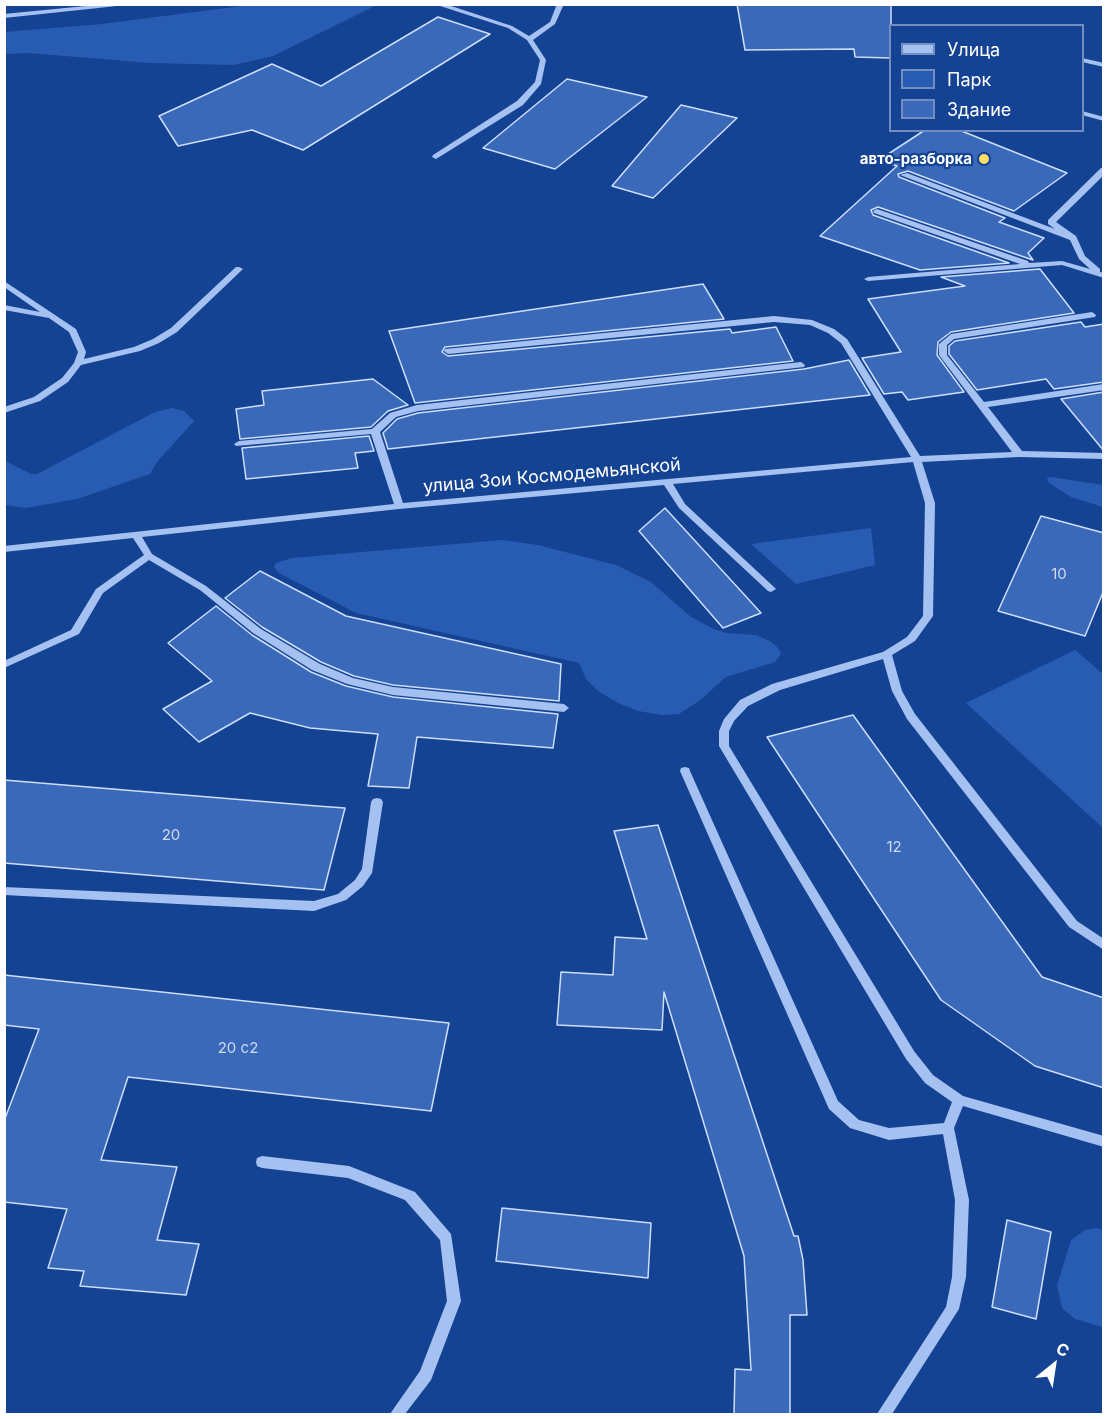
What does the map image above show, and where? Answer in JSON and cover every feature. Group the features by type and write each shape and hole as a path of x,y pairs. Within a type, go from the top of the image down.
{"street":[{"path":"4,16 133,4"},
{"path":"436,157 513,108 530,93 538,82 543,60 529,39 510,27 437,4"},
{"path":"529,39 553,23 561,4"},
{"path":"1084,60 1104,65"},
{"path":"1084,113 1104,119"},
{"path":"1102,275 1082,257 1073,238 1051,222 1104,171"},
{"path":"904,175 1073,238"},
{"path":"877,211 1028,264"},
{"path":"868,279 1062,263 1102,275"},
{"path":"78,363 137,349 156,341 174,330 239,269"},
{"path":"4,283 73,331 82,352 78,363 65,380 37,399 4,410"},
{"path":"4,307 53,317"},
{"path":"1019,454 943,355 943,344 951,337 1092,315"},
{"path":"448,351 774,319 812,323 831,331 844,341 917,459 930,503 928,616 911,639 887,654 776,687 744,703 729,719 724,731 724,746 910,1055 928,1079 959,1100 1104,1142"},
{"path":"238,444 375,431 393,415 417,408 801,365"},
{"path":"982,405 1104,387"},
{"path":"375,431 399,506"},
{"name":"улица Зои Космодемьянской","path":"4,549 399,506 917,459 1019,454 1104,456"},
{"path":"668,482 682,506 771,589"},
{"path":"135,534 149,556 203,588 257,631 316,667 351,681 393,692 564,708"},
{"path":"4,665 75,632 99,591 149,556"},
{"path":"887,654 897,691 911,716 1072,924 1104,945"},
{"path":"686,771 833,1106 855,1124 889,1134 948,1128"},
{"path":"4,891 314,906 342,897 359,883 368,870 377,802"},
{"path":"884,1414 952,1309 959,1277 962,1200 948,1128 959,1100"},
{"path":"262,1162 349,1172 410,1196 446,1238 454,1301 426,1375 397,1414"}],"green space":[{"path":"257,4 377,5 273,56 234,65 150,63 29,53 5,54 5,32 102,24"},
{"path":"172,408 184,411 194,421 157,462 150,474 77,499 26,508 5,505 5,461 31,474 37,474 155,412"},
{"path":"1047,478 1103,485 1103,507 1071,497 1049,483"},
{"path":"871,528 875,565 796,584 751,544"},
{"path":"502,540 538,545 616,565 651,582 691,617 726,633 756,635 770,641 781,654 775,662 726,677 699,701 679,714 662,715 638,711 598,691 586,679 579,663 356,613 279,573 274,567 276,563 292,558"},
{"path":"1075,650 1103,674 1103,828 966,703"},
{"path":"1097,1228 1103,1230 1103,1327 1075,1319 1062,1308 1057,1285 1071,1240 1085,1230"}],"building":[{"path":"737,4 891,4 889,58 855,57 854,49 745,50"},
{"path":"438,17 490,34 303,150 252,130 178,146 159,116 272,64 321,86"},
{"path":"567,79 647,97 555,169 483,148"},
{"path":"681,105 737,118 653,198 612,186"},
{"path":"922,132 964,132 1067,173 1014,211 908,171 898,174 899,177 1005,218 999,222 1044,238 1028,253 1033,260 878,207 871,210 873,215 1009,263 920,270 820,236 897,166 879,160"},
{"path":"1040,269 1074,313 951,332 938,342 937,355 964,392 908,400 902,392 884,394 862,358 901,352 868,299 965,286 941,277"},
{"path":"703,284 724,319 445,347 442,352 448,356 730,329 732,333 776,327 793,361 415,403 389,331"},
{"path":"1081,322 1085,327 1104,324 1104,382 1054,389 1046,379 977,390 949,354 949,346 955,341"},
{"path":"849,360 870,395 388,449 383,433 397,419 418,413 804,369"},
{"path":"373,379 408,405 388,411 371,427 240,439 236,409 264,405 262,391"},
{"path":"1104,392 1104,451 1061,399"},
{"path":"369,436 374,451 355,453 358,468 246,479 242,448"},
{"path":"665,508 761,613 723,628 639,531"},
{"path":"1041,516 1104,533 1104,590 1085,636 998,611"},
{"path":"260,571 346,616 561,664 559,701 393,685 354,676 321,662 262,627 225,598"},
{"path":"216,606 252,635 311,672 346,686 393,697 558,714 553,748 417,737 409,788 368,786 378,734 310,728 250,713 199,742 163,709 212,681 168,643"},
{"path":"853,715 1042,977 1104,998 1104,1088 1035,1066 941,1000 767,737"},
{"path":"4,780 345,808 324,890 4,863"},
{"path":"658,825 794,1236 798,1236 803,1260 807,1315 790,1315 790,1414 734,1414 735,1369 751,1370 744,1256 664,992 662,1030 557,1025 561,972 613,975 615,937 647,939 614,831"},
{"path":"4,975 449,1023 431,1111 128,1077 101,1160 177,1167 157,1240 199,1244 186,1295 80,1286 84,1271 48,1268 67,1209 4,1202 4,1121 39,1029 4,1025"},
{"path":"502,1208 651,1223 648,1278 496,1261"},
{"path":"1007,1220 1051,1232 1036,1319 992,1307"}],"place":[{"name":"авто-разборка","path":"984,159"}]}
